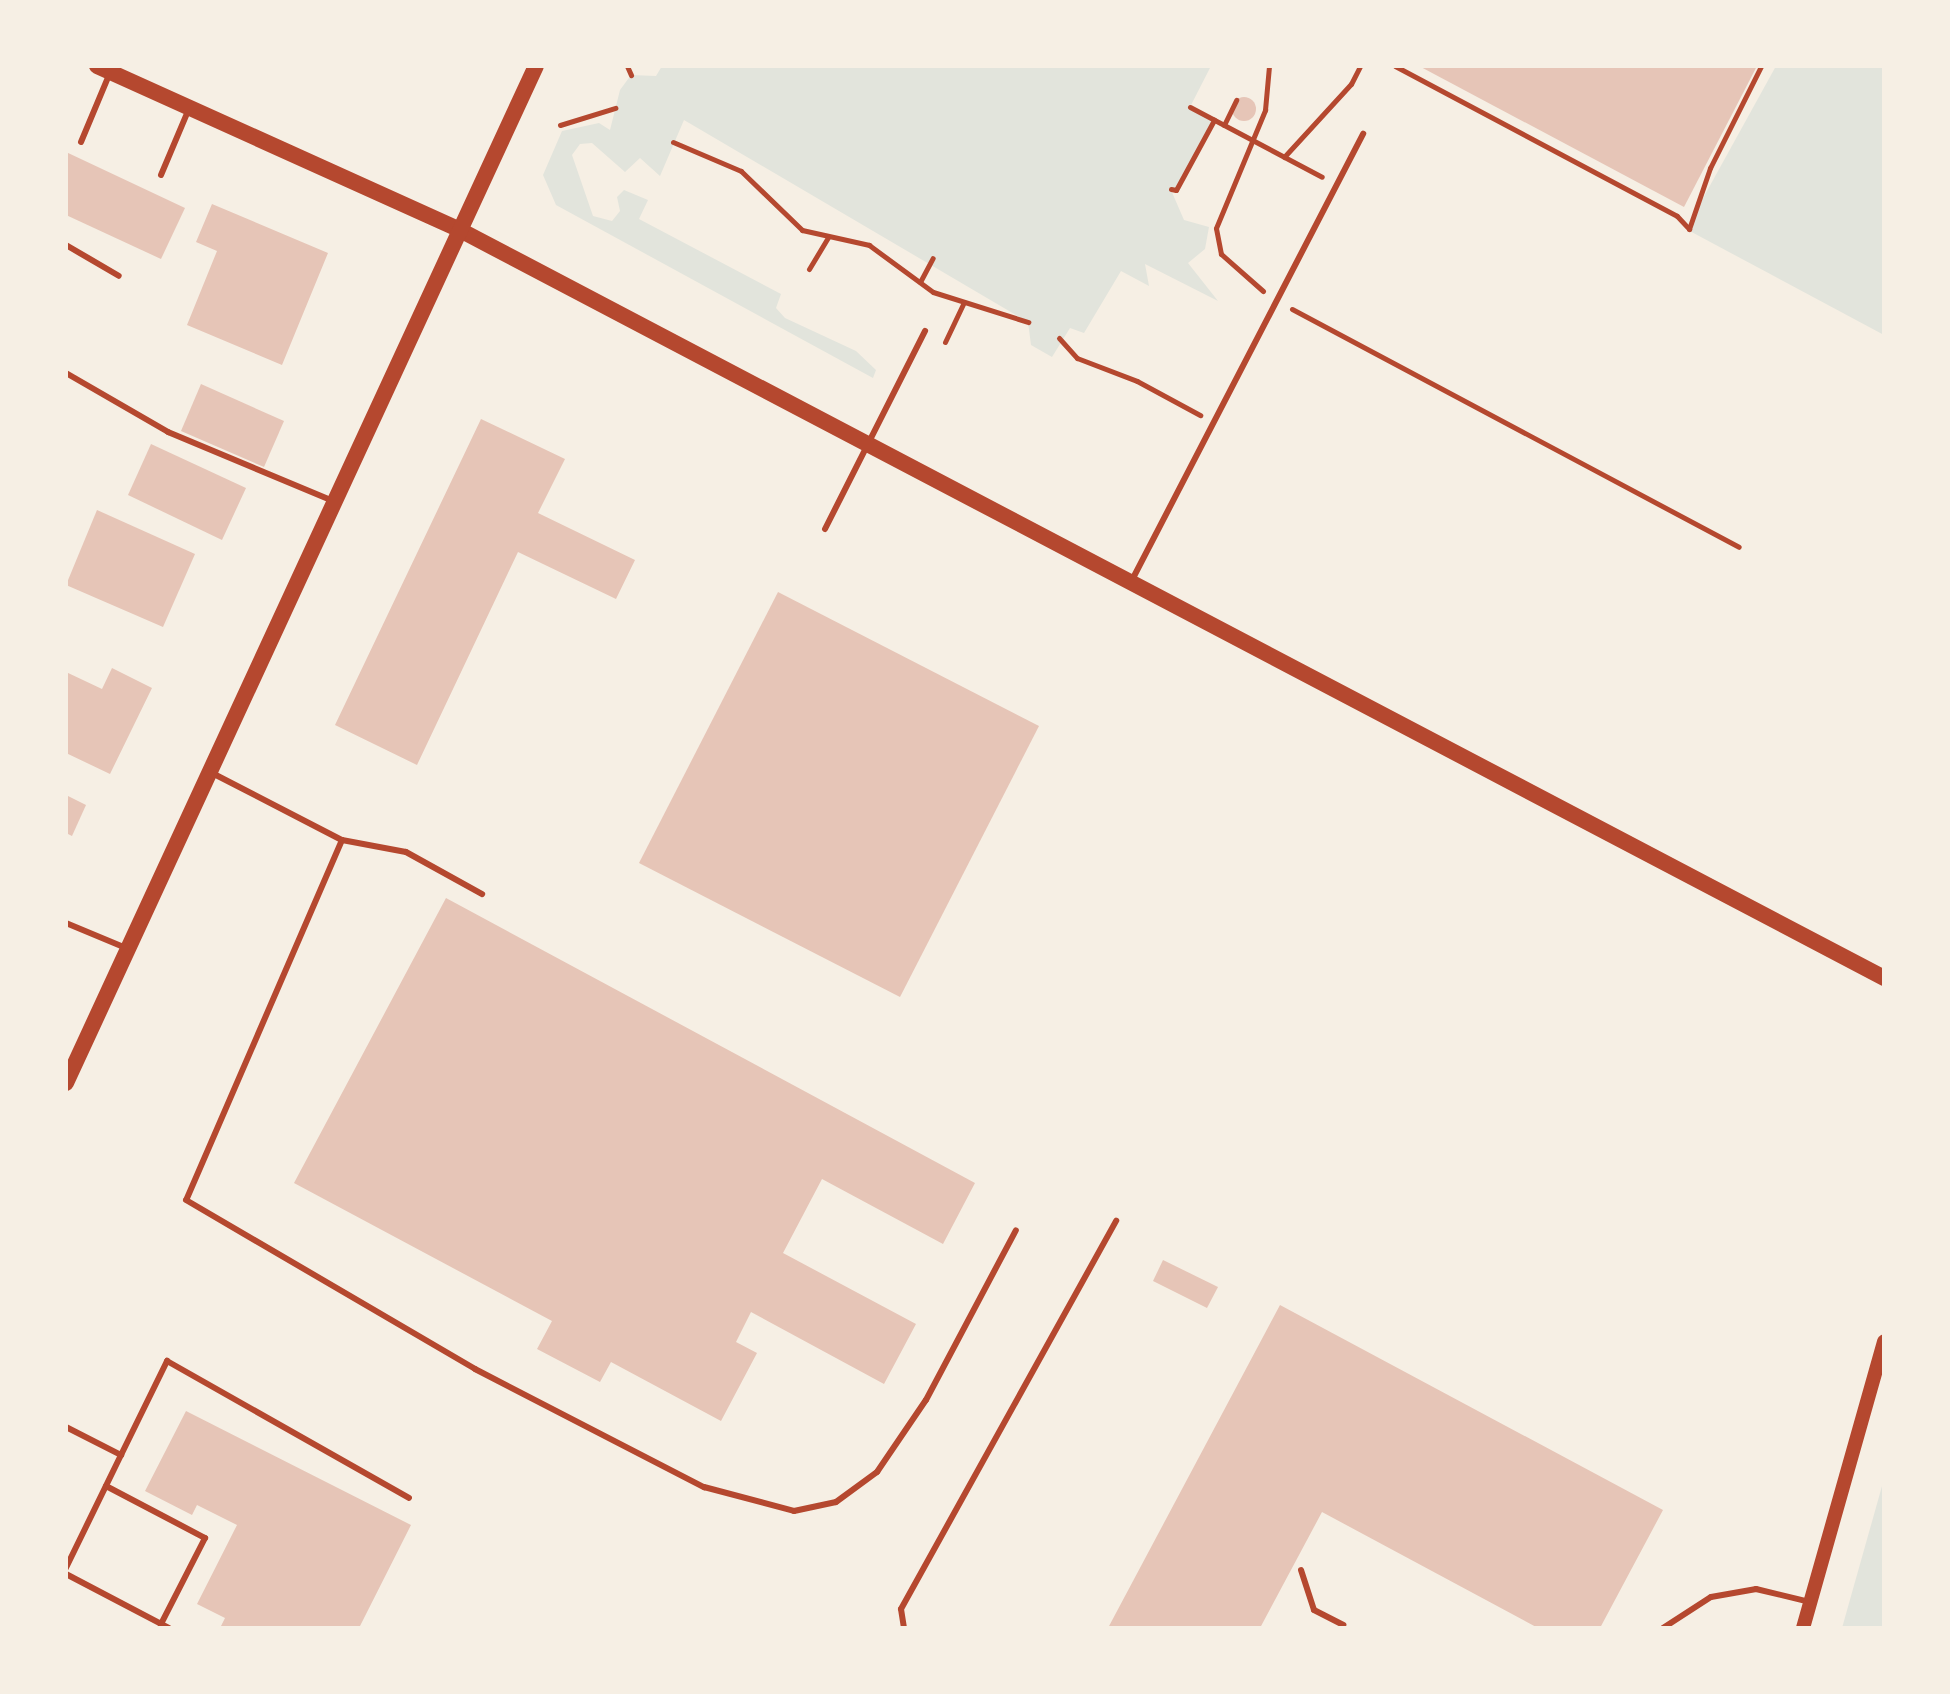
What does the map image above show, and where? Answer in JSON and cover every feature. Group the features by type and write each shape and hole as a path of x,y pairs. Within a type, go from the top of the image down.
{"main road":[{"path":"66,1083 73,1051 129,949 212,773 536,66"},
{"path":"104,69 460,230 1884,978"}],"street":[{"path":"1803,1628 1884,1341"}],"lane":[{"path":"81,142 104,69"},
{"path":"161,175 189,107"},
{"path":"1131,582 1363,134"},
{"path":"66,245 119,276"},
{"path":"825,529 925,331"},
{"path":"66,373 168,432 335,502"},
{"path":"212,773 342,840 406,852 482,894"},
{"path":"342,840 186,1200 475,1369 704,1487 794,1511 836,1502 877,1472 926,1400 1016,1230"},
{"path":"66,923 129,949"},
{"path":"904,1628 901,1609 1116,1221"},
{"path":"66,1568 167,1361 409,1498"},
{"path":"66,1427 121,1455"},
{"path":"106,1486 205,1538 161,1624"},
{"path":"1301,1570 1314,1610 1345,1627"},
{"path":"66,1574 169,1628"},
{"path":"1663,1628 1711,1597 1756,1589 1810,1602"}],"path":[{"path":"627,66 631,75"},
{"path":"1269,66 1265,110 1216,228 1221,254 1242,278 1277,300 1739,547"},
{"path":"1284,157 1351,84 1360,66"},
{"path":"1395,66 1677,216 1689,229 1710,168 1761,66"},
{"path":"1224,125 1236,100"},
{"path":"1190,107 1317,174"},
{"path":"560,125 615,108"},
{"path":"1171,189 1176,190 1214,120"},
{"path":"673,142 741,171 802,230 869,245 920,282 964,302 1028,322"},
{"path":"809,269 828,237"},
{"path":"920,282 933,258"},
{"path":"945,342 964,302"},
{"path":"1059,338 1077,358 1215,422"}],"shaded area":[{"path":"662,66 1211,66 1190,107 1214,120 1176,190 1171,190 1184,220 1209,227 1205,249 1188,263 1218,301 1145,264 1149,286 1121,271 1084,333 1070,328 1052,357 1031,345 1028,322 684,120 660,176 640,158 625,172 592,143 580,144 572,155 593,216 612,221 620,211 617,197 624,190 648,200 639,219 781,294 776,308 785,318 856,351 876,370 873,378 556,205 543,175 562,131 599,123 610,130 620,90 631,75 656,76"},
{"path":"1776,66 1884,66 1884,335 1686,229"},
{"path":"1884,1479 1884,1628 1842,1628"}],"building":[{"path":"1419,66 1757,66 1684,207"},
{"path":"1244,97 1253,100 1256,109 1253,118 1244,121 1235,118 1232,109 1235,100"},
{"path":"66,152 185,208 161,259 66,215"},
{"path":"212,204 328,253 282,365 187,325 217,251 196,242"},
{"path":"201,384 284,421 264,467 181,431"},
{"path":"481,419 565,459 538,513 635,560 616,599 518,552 417,765 335,725"},
{"path":"151,444 246,488 222,540 128,495"},
{"path":"97,510 195,554 163,627 66,585"},
{"path":"778,592 1039,726 900,997 639,863"},
{"path":"112,668 152,688 110,774 66,753 66,672 102,689"},
{"path":"66,795 86,805 72,836 66,833"},
{"path":"446,898 975,1183 943,1244 822,1179 783,1253 916,1324 884,1384 751,1312 736,1342 757,1353 721,1421 611,1362 600,1382 537,1349 552,1321 294,1183"},
{"path":"1163,1260 1218,1287 1207,1308 1153,1281"},
{"path":"1280,1305 1663,1510 1600,1628 1538,1628 1322,1512 1260,1628 1108,1628"},
{"path":"186,1411 411,1525 359,1628 220,1628 225,1618 197,1604 237,1525 197,1505 192,1515 145,1491"}]}
